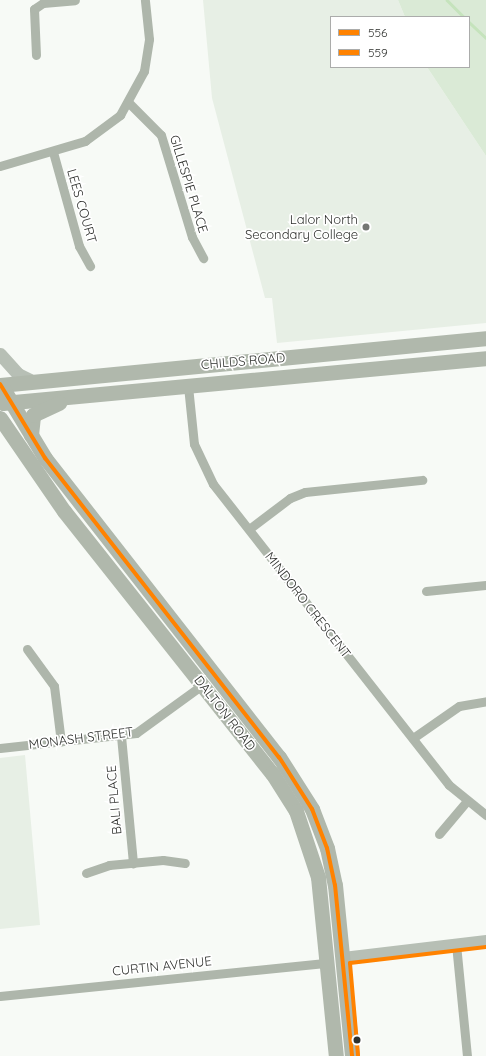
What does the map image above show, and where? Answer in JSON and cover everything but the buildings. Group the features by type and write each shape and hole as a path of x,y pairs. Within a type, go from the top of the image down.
{"main road":[{"name":"CHILDS ROAD","path":"0,385 30,380 486,338"},
{"name":"CHILDS ROAD","path":"5,403 486,358"},
{"name":"MINDORO CRESCENT","path":"185,366 188,386"},
{"name":"DALTON ROAD","path":"0,385 5,403 293,774 314,813 331,864 343,958 352,1056"},
{"path":"30,436 31,423 37,412 83,396"},
{"name":"DALTON ROAD","path":"0,418 64,511 272,773 298,816 318,877 336,1056"},
{"name":"MONASH STREET","path":"202,685 215,674"}],"street":[{"path":"36,55 34,9 43,3 75,0"},
{"path":"0,166 53,152 98,134 129,103 139,85 148,55 145,0"},
{"name":"GILLESPIE PLACE","path":"129,103 161,135 192,237 203,258"},
{"name":"LEES COURT","path":"53,152 78,246 90,266"},
{"path":"0,354 14,371 30,380"},
{"name":"MINDORO CRESCENT","path":"188,386 192,431 200,462 249,530 413,738 466,802 486,815"},
{"path":"249,530 290,498 305,492 422,480"},
{"path":"426,591 486,585"},
{"path":"27,649 54,686 61,742"},
{"name":"MONASH STREET","path":"0,748 121,736 153,724 202,685"},
{"path":"413,738 459,706 486,702"},
{"name":"BALI PLACE","path":"121,736 133,863"},
{"path":"439,834 466,802"},
{"path":"86,873 100,867 133,863 163,860 185,863"},
{"path":"343,958 486,941"},
{"path":"456,944 467,1056"},
{"name":"CURTIN AVENUE","path":"0,996 327,963"}],"shaded area":[{"name":"Lalor North Secondary College","path":"203,0 398,0 405,16 330,16 330,68 428,68 486,156 486,323 277,343 272,298 265,298 212,98"},
{"path":"25,755 40,925 0,929 0,758"}],"green space":[{"path":"398,0 486,0 486,156 428,68 470,68 470,16 405,16"}],"waterway":[{"path":"447,0 463,16"},
{"path":"470,23 486,38"}],"transit line":[{"name":"556","path":"0,384 45,458 279,757 312,809 327,848 335,885 352,1056"},
{"name":"559","path":"358,1055 350,963 486,947"}],"place":[{"name":"Lalor North Secondary College","path":"366,227"}]}
